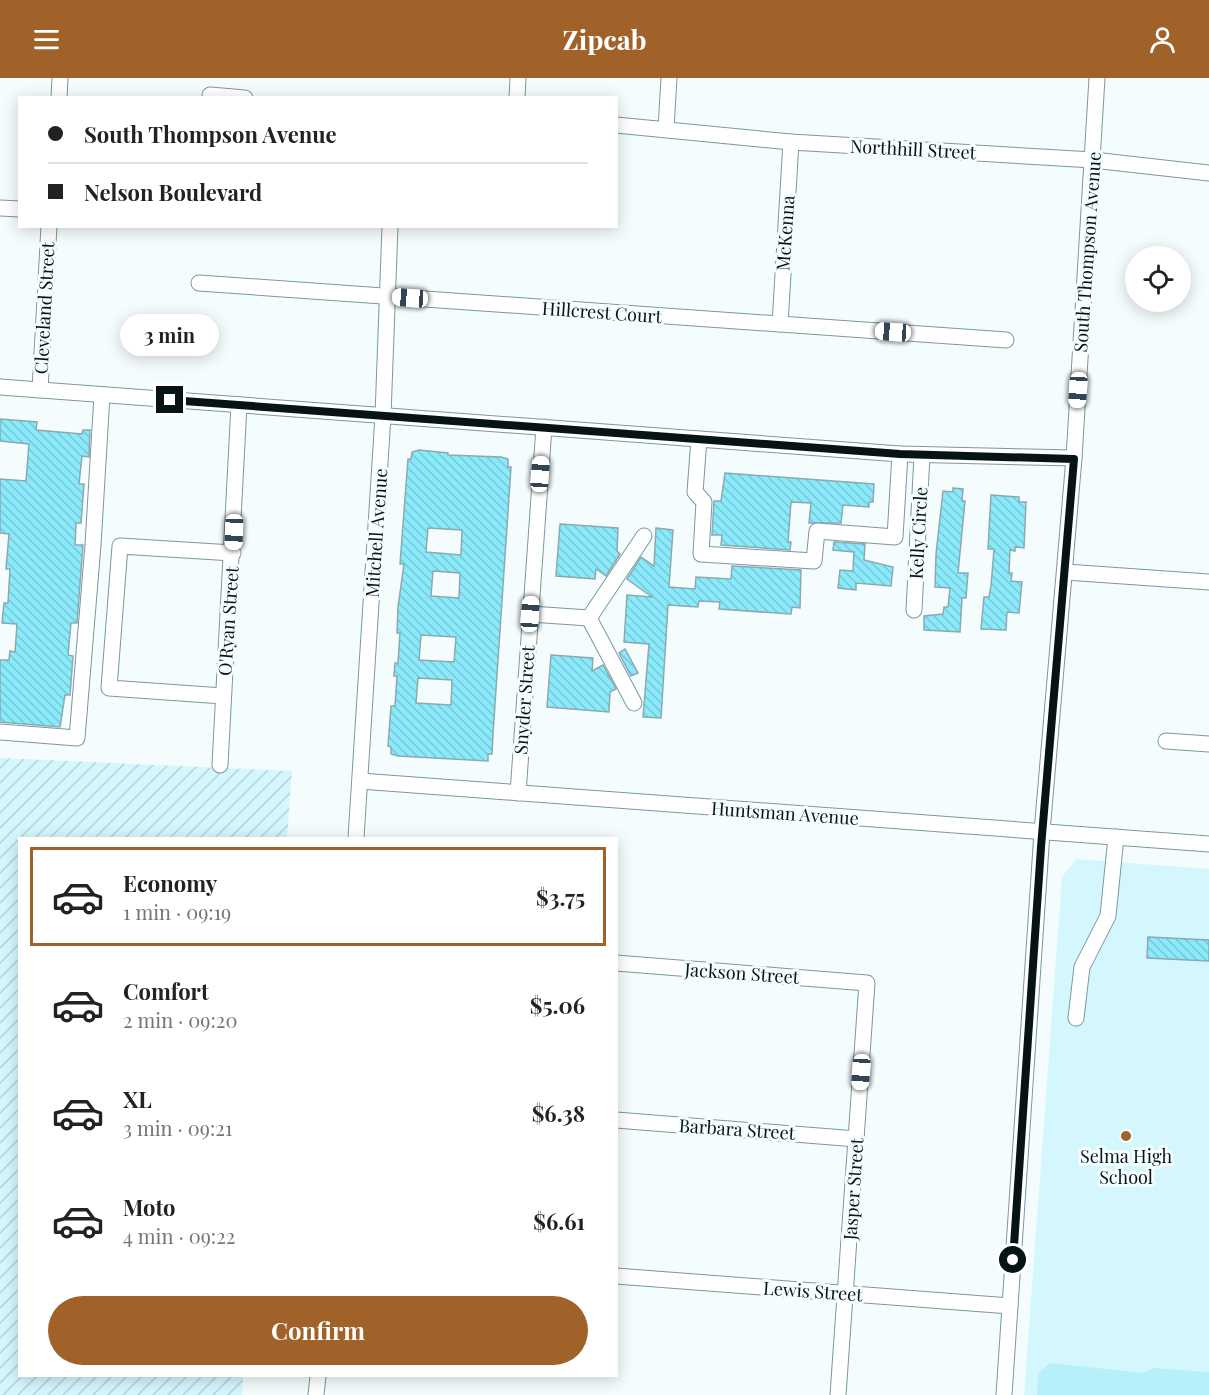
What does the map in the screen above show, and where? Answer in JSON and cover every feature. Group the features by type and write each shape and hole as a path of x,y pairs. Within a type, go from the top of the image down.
{"street":[{"path":"59,96 60,78"},
{"path":"517,96 518,78"},
{"path":"666,129 669,78"},
{"name":"South Thompson Avenue","path":"1004,1395 1042,832 1074,459 1097,78"},
{"path":"210,95 222,96"},
{"name":"Northhill Street","path":"618,125 791,142 1093,160 1209,173"},
{"name":"McKenna","path":"780,324 791,142"},
{"path":"0,208 18,209"},
{"name":"Cleveland Street","path":"40,390 49,228"},
{"name":"Mitchell Avenue","path":"356,837 383,416 390,228"},
{"name":"Hillcrest Court","path":"199,283 1006,340"},
{"path":"0,387 900,454 1074,459"},
{"path":"0,732 77,738 93,545 102,394"},
{"name":"O'Ryan Street","path":"220,765 233,553 239,405"},
{"name":"Snyder Street","path":"518,794 544,427"},
{"path":"699,439 695,492 704,502 701,554 814,561 818,531 895,537 900,454"},
{"name":"Kelly Circle","path":"914,610 922,455"},
{"path":"589,618 644,536"},
{"path":"223,696 109,688 120,546 233,553"},
{"path":"1066,572 1209,582"},
{"path":"530,614 589,618"},
{"path":"589,618 634,703"},
{"path":"1166,741 1209,744"},
{"name":"Huntsman Avenue","path":"360,781 1209,844"},
{"path":"1076,1018 1082,967 1108,916 1116,837"},
{"name":"Jackson Street","path":"618,963 867,983"},
{"name":"Jasper Street","path":"838,1395 867,983"},
{"name":"Barbara Street","path":"618,1120 857,1138"},
{"name":"Lewis Street","path":"618,1276 1010,1306"},
{"path":"316,1395 318,1377"}],"shaded area":[{"path":"0,758 292,771 287,837 18,837 18,1377 243,1377 242,1395 0,1395"},
{"name":"Selma High School","path":"1076,859 1209,869 1209,1395 1024,1395 1062,877"},
{"path":"1050,1363 1143,1373 1153,1368 1209,1372 1209,1395 1037,1395 1038,1374"}],"building":[{"path":"0,419 37,422 36,430 82,434 83,430 90,430 89,457 82,456 79,484 84,484 81,523 76,523 75,545 83,545 77,623 71,623 68,655 73,656 70,695 65,695 60,727 0,722 0,660 9,660 10,651 15,652 17,624 2,623 4,603 8,603 10,569 6,569 9,534 0,533 0,479 26,481 29,444 0,441"},
{"path":"419,450 448,453 448,455 501,457 508,459 508,467 511,467 492,754 488,754 488,761 398,756 391,754 391,747 388,746 391,706 395,706 397,676 394,676 395,663 398,663 400,633 397,633 398,607 404,564 400,564 408,459 411,459 412,452","holes":["428,528 462,530 461,555 426,552","433,571 460,573 459,598 431,596","421,635 456,637 454,662 419,660","418,678 452,680 451,705 416,703"]},
{"path":"725,473 874,484 873,502 869,502 869,507 843,505 841,523 809,523 811,503 791,502 788,542 791,542 790,550 721,545 722,535 712,535 714,501 721,501"},
{"path":"953,488 963,489 962,501 965,501 958,573 968,573 966,598 962,598 960,632 924,630 924,616 943,614 944,607 948,607 950,588 935,587 936,554 943,491 953,492"},
{"path":"991,495 1019,497 1019,502 1026,502 1024,548 1015,547 1015,551 1010,550 1011,581 1022,582 1019,613 1007,612 1006,630 981,629 984,597 989,597 991,586 994,549 988,549"},
{"path":"560,524 618,528 617,551 620,554 606,576 596,569 595,579 556,576"},
{"path":"656,528 673,530 669,587 695,589 696,577 731,579 732,566 801,570 800,608 792,607 791,614 719,609 720,602 699,601 698,607 668,605 661,718 643,717 649,644 624,642 627,595 652,597 627,579 641,557 654,566"},
{"path":"834,542 865,544 864,560 893,567 891,586 856,583 856,590 838,588 840,570 853,571 854,552 833,550"},
{"path":"625,649 638,673 631,676 619,653"},
{"path":"551,655 593,658 592,671 603,665 616,689 610,692 609,712 547,707"},
{"path":"1148,937 1209,940 1209,961 1147,958"}],"place":[{"name":"Selma High School","path":"1126,1136"}],"route":[{"path":"170,400 900,454 1074,459 1041,847 1013,1260"}]}
